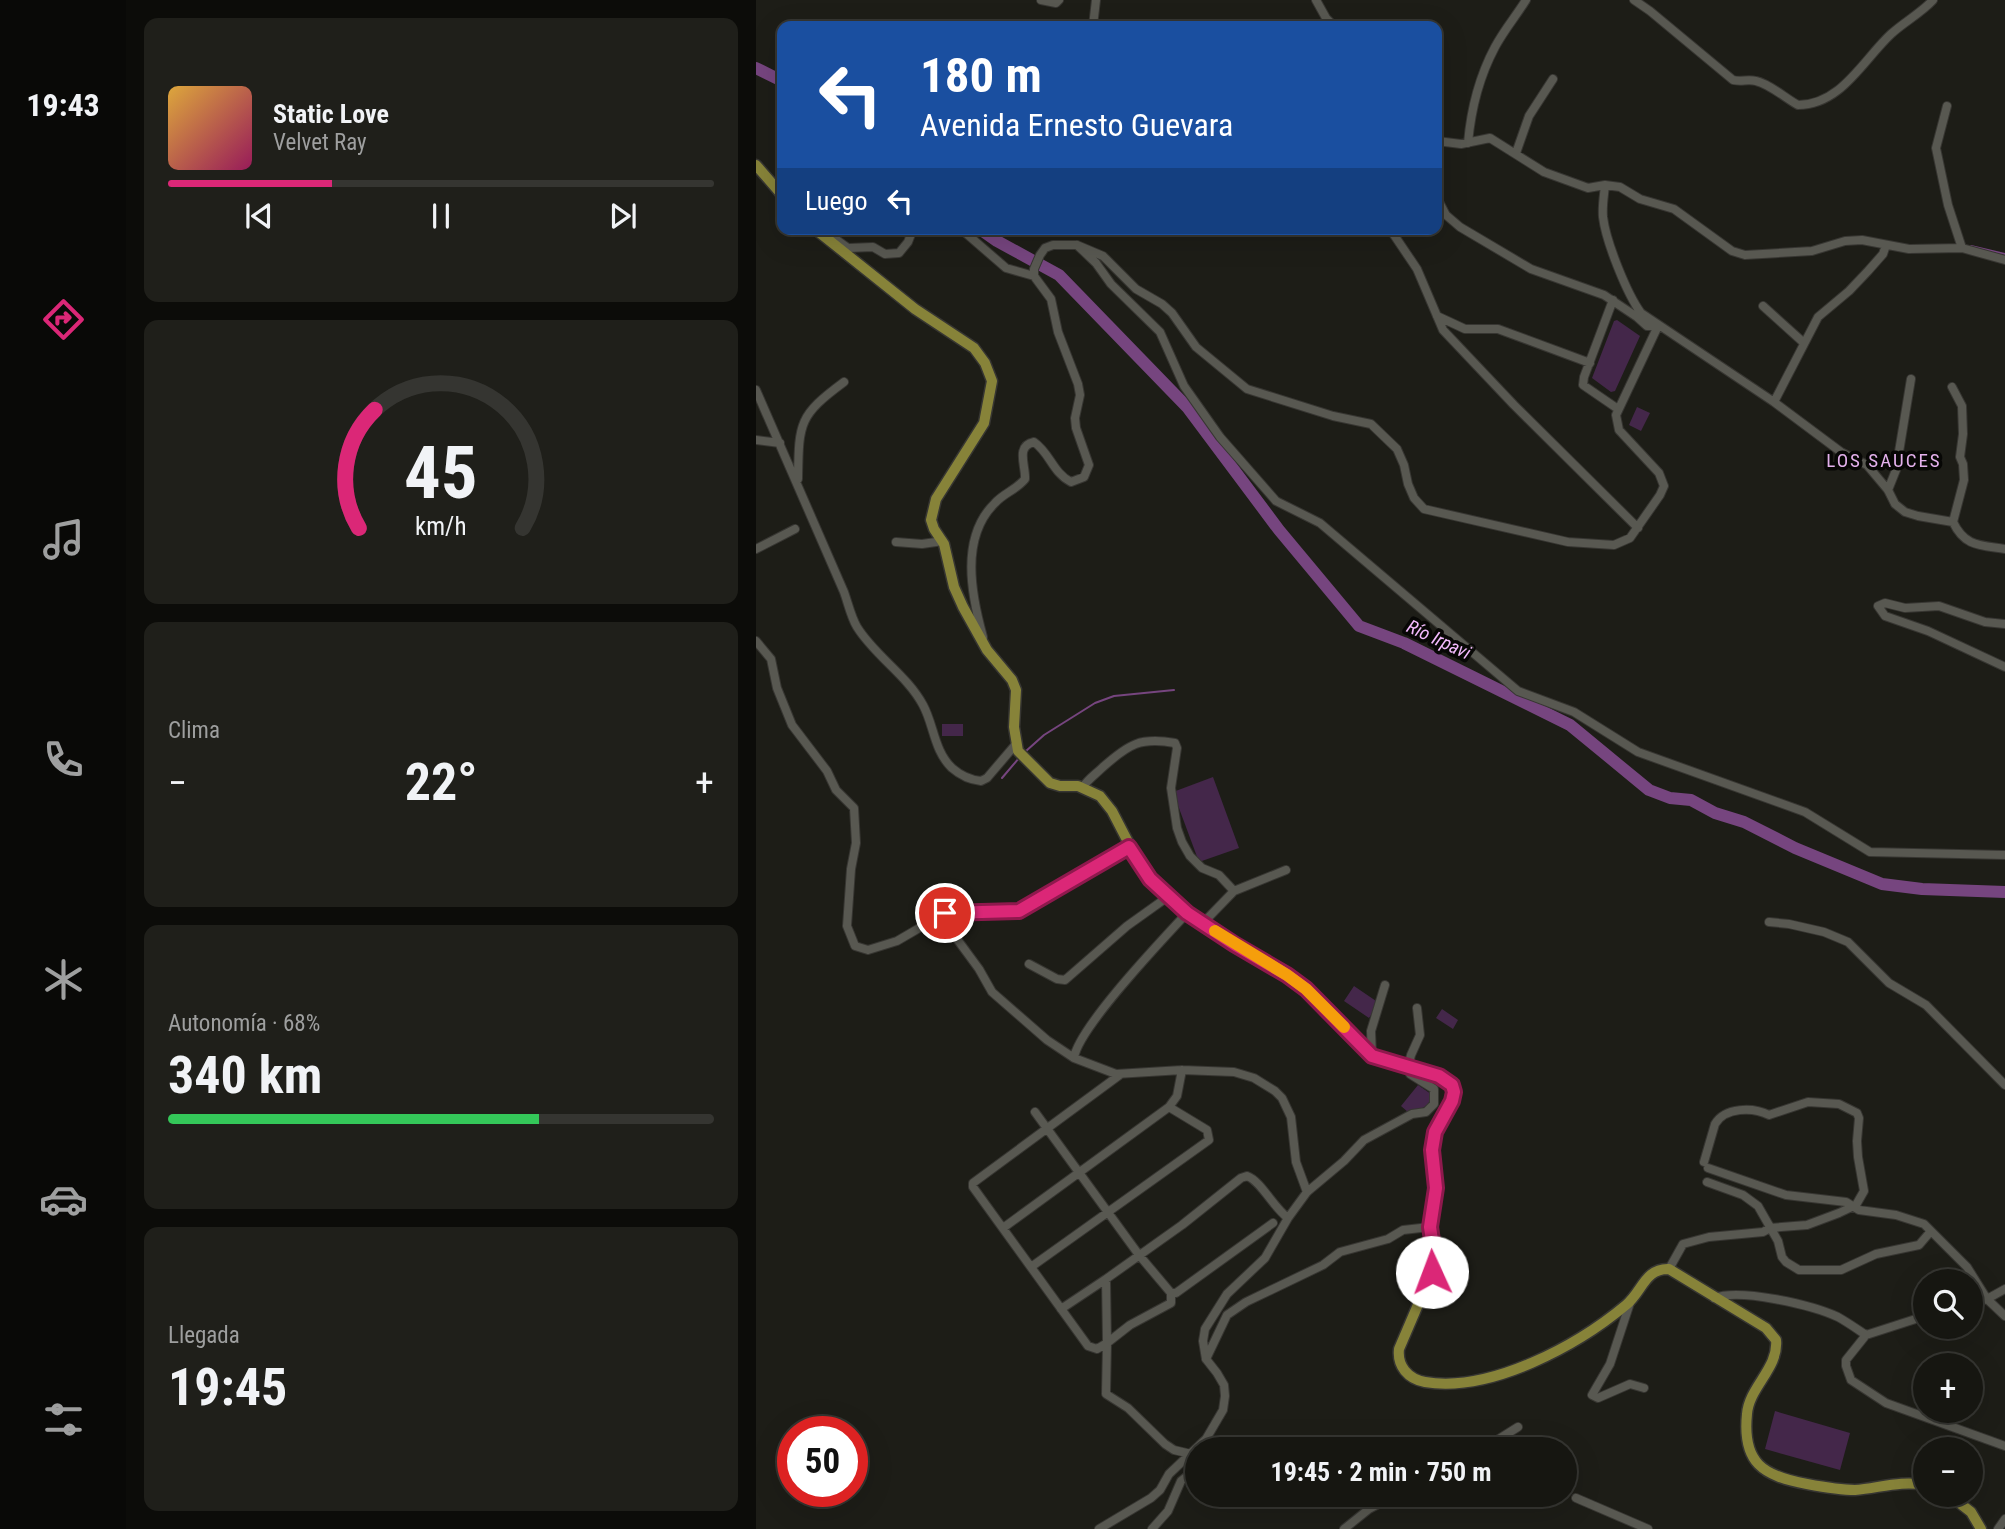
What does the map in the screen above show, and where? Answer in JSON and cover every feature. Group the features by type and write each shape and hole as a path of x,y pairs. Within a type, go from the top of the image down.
{"main road":[{"path":"756,165 777,189"},
{"path":"822,235 915,309 974,348 985,363 992,381 984,422 936,499 932,511 934,529 943,541 954,587 987,650 1012,680 1016,690 1020,752 1050,783 1083,788 1100,796 1112,811 1129,847 1150,879 1187,913 1306,989 1372,1056 1439,1076 1452,1085 1454,1092 1435,1132 1432,1150 1436,1200 1430,1227 1435,1260 1399,1349 1398,1360 1409,1376 1417,1380 1453,1384 1511,1372 1555,1352 1630,1302 1649,1275 1658,1270 1669,1269 1766,1328 1776,1340 1776,1354 1749,1399 1746,1418 1751,1453 1766,1472 1795,1482 1836,1489 1857,1490 1913,1484"},
{"path":"1965,1507 1971,1512 1981,1529"}],"street":[{"path":"1041,0 1056,3 1059,0"},
{"path":"1094,21 1096,0"},
{"path":"1316,0 1329,21"},
{"path":"1468,143 1474,98 1485,68 1526,0"},
{"path":"1634,0 1732,80 1763,83 1798,105 1817,102 1842,88 1892,33 1933,0"},
{"path":"1516,153 1529,116 1553,79"},
{"path":"1947,106 1937,148 1948,205 1962,248"},
{"path":"1442,141 1468,143 1490,138 1544,172 1588,188 1605,185 1620,187 1640,199 1674,209 1732,251 1745,255 1812,251 1862,240 1909,249 1962,248 2005,260"},
{"path":"1605,185 1604,221 1627,293 1641,313 1774,402 1820,438 1867,465 1888,490 1895,504 1905,512 1953,522"},
{"path":"1442,207 1446,215 1461,227 1531,269 1613,300 1647,326 1658,326"},
{"path":"830,235 848,248 873,247 885,254 899,253 911,235"},
{"path":"968,235 1006,268 1034,273 1051,299 1058,332 1078,384 1080,395 1075,418 1076,428 1089,465 1084,477 1071,482 1060,475 1045,450 1034,442 1028,443 1022,454 1025,479 994,503 978,525 972,547 972,570 975,601 987,650"},
{"path":"1394,235 1417,270 1443,330 1638,528"},
{"path":"1034,273 1040,254 1053,245 1077,245 1103,256 1136,289 1172,313 1196,347 1247,389 1333,416 1371,424 1396,449 1404,464 1414,498 1424,509 1568,542 1614,545 1623,543 1638,528 1664,486 1659,473 1619,429 1615,421 1658,326"},
{"path":"1077,245 1111,284 1160,332 1185,386 1220,437 1276,501 1320,523 1518,691 1574,712 1638,752 1805,812 1870,852 2005,855"},
{"path":"1774,402 1818,317 1868,271 1883,254 1886,245"},
{"path":"1613,300 1583,385 1618,410"},
{"path":"1763,306 1804,343"},
{"path":"1437,316 1465,329 1498,329 1590,363"},
{"path":"1888,490 1896,470 1910,379"},
{"path":"798,482 799,434 804,420 826,396 844,382"},
{"path":"1952,387 1962,406 1960,457 1964,464 1953,522 1959,535 1968,542 2005,549"},
{"path":"756,390 798,482 855,624 870,645 917,694 946,760 954,770 981,781 987,778 1001,758 1020,752"},
{"path":"756,440 780,443"},
{"path":"756,549 795,529"},
{"path":"896,542 922,544 943,541"},
{"path":"2005,624 1985,622 1939,606 1905,608 1885,603 1878,606 1885,617 1928,631 2005,667"},
{"path":"756,641 771,659 777,688 792,725 827,771 836,790 853,808 856,843 851,869 847,926 855,946 868,950 897,941 945,913 1019,911 1129,847"},
{"path":"1083,788 1120,750 1132,744 1145,740 1175,743 1177,748 1171,788 1177,828 1182,842 1190,856 1202,868 1219,875 1234,891"},
{"path":"1203,923 1234,891 1286,870"},
{"path":"1029,964 1057,979 1065,980 1128,926 1169,896"},
{"path":"945,913 954,935 992,992 1048,1040 1074,1058 1110,1074 1182,1070 1234,1072 1254,1078 1275,1091 1282,1098 1291,1117 1296,1162 1307,1192"},
{"path":"1074,1058 1075,1049 1092,1024 1143,960 1187,913"},
{"path":"1769,922 1824,932 1848,942 1889,983 1926,1005 2005,1085"},
{"path":"1372,1056 1371,1031 1385,985"},
{"path":"1207,1437 1223,1410 1224,1396 1224,1385 1206,1359 1203,1341 1212,1315 1240,1280 1265,1258 1307,1192 1364,1140 1412,1114 1431,1109 1436,1101 1434,1089 1410,1074 1408,1067 1420,1035 1417,1008"},
{"path":"1003,1228 1077,1171 1169,1107 1177,1096 1182,1070"},
{"path":"1035,1112 1048,1130 1077,1171 1139,1255 1171,1293 1171,1303 1130,1325 1097,1349 1088,1346 1061,1310 973,1183 1048,1130 1121,1074"},
{"path":"1669,1269 1683,1244 1709,1237 1807,1225 1853,1207 1864,1191 1857,1141 1859,1118 1857,1113 1839,1104 1808,1102 1769,1115 1749,1109 1726,1114 1717,1119 1715,1124 1706,1165 1786,1195 1846,1202 1853,1207 1859,1210 1918,1221 1967,1267 1987,1299 2005,1316"},
{"path":"1031,1267 1209,1140 1207,1130 1169,1107"},
{"path":"1061,1310 1182,1225 1241,1178 1247,1177 1256,1181 1280,1212 1288,1218"},
{"path":"1707,1182 1750,1199 1764,1216 1786,1262 1800,1270 1840,1270 1876,1254 1913,1248 1931,1231"},
{"path":"1171,1293 1175,1293 1273,1223"},
{"path":"1206,1359 1227,1315 1246,1302 1323,1265 1340,1252 1388,1239 1403,1230 1430,1227"},
{"path":"1106,1279 1106,1394 1128,1408 1165,1444 1185,1453"},
{"path":"1983,1300 2005,1289"},
{"path":"1714,1298 1724,1294 1751,1295 1813,1308 1838,1318 1866,1335"},
{"path":"1630,1302 1610,1364 1592,1395 1598,1398 1630,1384 1644,1388"},
{"path":"1913,1320 1866,1335 1846,1360 1851,1380 1886,1403 2005,1446"},
{"path":"1502,1437 1518,1427"},
{"path":"1099,1529 1160,1490 1169,1474 1185,1459"},
{"path":"1152,1529 1168,1511 1185,1478"},
{"path":"1577,1498 1648,1529"},
{"path":"1344,1529 1373,1507"},
{"path":"1998,1529 2005,1519"}],"shaded area":[{"path":"1617,320 1640,336 1615,391 1611,392 1592,378 1614,321"},
{"path":"1637,407 1650,413 1641,431 1629,425"},
{"path":"942,724 963,724 963,736 942,736"},
{"path":"1213,777 1239,848 1199,862 1173,792"},
{"path":"1354,986 1379,1003 1369,1018 1344,1001"},
{"path":"1442,1009 1458,1020 1453,1029 1436,1018"},
{"path":"1418,1085 1431,1094 1431,1098 1425,1107 1409,1113 1401,1106"},
{"path":"1775,1411 1850,1433 1840,1470 1765,1449"}],"waterway":[{"name":"Río Irpavi","path":"756,68 777,78"},
{"name":"Río Irpavi","path":"988,235 1059,275 1187,407 1279,530 1359,626 1404,643 1570,725 1649,790 1670,798 1691,800 1715,813 1744,822 1795,848 1882,884 1922,889 2005,892"},
{"path":"1971,246 2005,254"},
{"path":"1026,751 1044,735 1095,703 1114,696 1174,690"},
{"path":"1002,778 1019,758"}],"slow traffic":[{"path":"1215,931 1306,989 1344,1027"}],"district":[{"name":"LOS SAUCES","path":"1884,460"}],"route":[{"path":"945,913 1019,911 1129,847 1150,879 1187,913 1306,989 1372,1056 1439,1076 1452,1085 1452,1101 1435,1132 1432,1150 1436,1200 1430,1227 1435,1260 1432,1272"}]}
